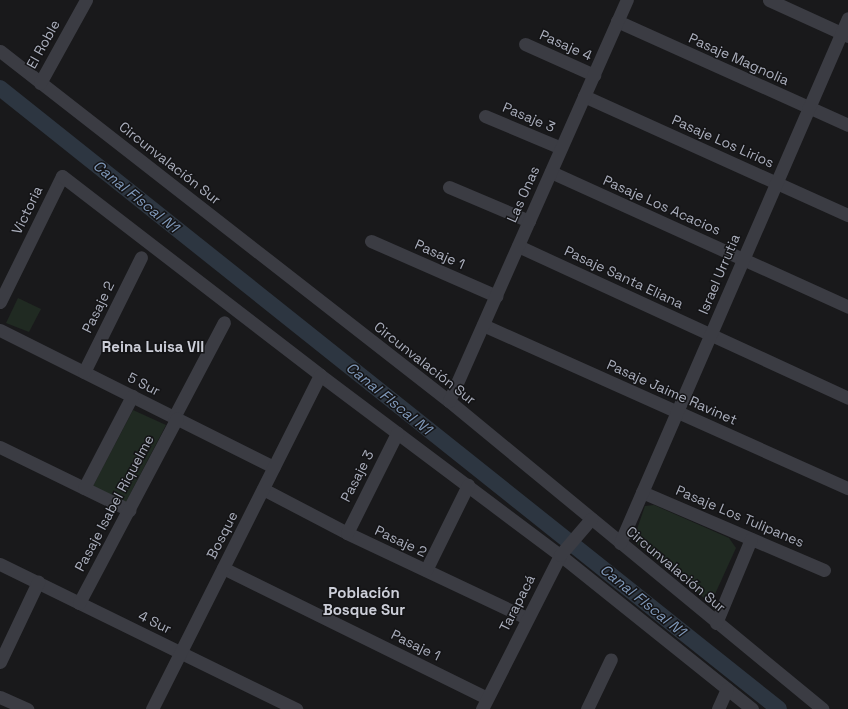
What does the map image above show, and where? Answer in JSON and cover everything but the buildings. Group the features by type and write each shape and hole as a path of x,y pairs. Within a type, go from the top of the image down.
{"street":[{"name":"El Roble","path":"40,83 86,0"},
{"name":"Las Onas","path":"449,401 627,0"},
{"path":"769,0 845,34"},
{"name":"Israel Urrutia","path":"620,543 809,108 845,34 848,18"},
{"name":"Pasaje Magnolia","path":"617,21 848,125"},
{"name":"Pasaje 4","path":"524,44 594,75"},
{"name":"Circunvalación Sur","path":"0,51 449,401 589,522 620,543 822,709"},
{"name":"Pasaje Los Lirios","path":"584,96 848,215"},
{"name":"Pasaje 3","path":"485,116 561,148"},
{"name":"Pasaje Los Acacios","path":"551,172 848,307"},
{"name":"Victoria","path":"0,302 62,176 320,376"},
{"path":"449,187 529,221"},
{"name":"Pasaje 1","path":"371,241 496,296"},
{"name":"Pasaje Santa Eliana","path":"518,246 848,398"},
{"name":"Pasaje 2","path":"84,372 141,257"},
{"path":"175,418 224,322"},
{"name":"Pasaje Jaime Ravinet","path":"483,324 848,488"},
{"name":"5 Sur","path":"0,330 274,467"},
{"path":"320,376 468,485 563,551 752,709"},
{"name":"Bosque","path":"152,709 320,376"},
{"path":"84,488 132,396"},
{"name":"Pasaje Isabel Riquelme","path":"79,603 175,418"},
{"name":"Pasaje 3","path":"347,533 397,433"},
{"path":"0,447 128,510"},
{"path":"426,570 468,485"},
{"name":"Pasaje 2","path":"263,489 347,533 527,618"},
{"name":"Pasaje Los Tulipanes","path":"642,492 824,570"},
{"name":"Tarapacá","path":"484,704 527,618 563,551 589,522"},
{"path":"716,623 751,539"},
{"name":"4 Sur","path":"0,564 296,709"},
{"name":"Pasaje 1","path":"223,568 484,704"},
{"path":"0,662 38,582"},
{"path":"587,709 611,659"},
{"path":"718,709 727,689"},
{"path":"0,697 27,709"}],"shaded area":[{"path":"18,298 41,309 29,332 6,323"},
{"path":"133,410 166,425 126,502 93,486"},
{"path":"654,505 729,538 736,548 715,594 704,598 637,544 635,535 645,506"}],"waterway":[{"name":"Canal FIscal N1","path":"0,88 779,709"}],"district":[{"name":"Reina Luisa VII","path":"153,347"},
{"name":"Población Bosque Sur","path":"364,600"}]}
